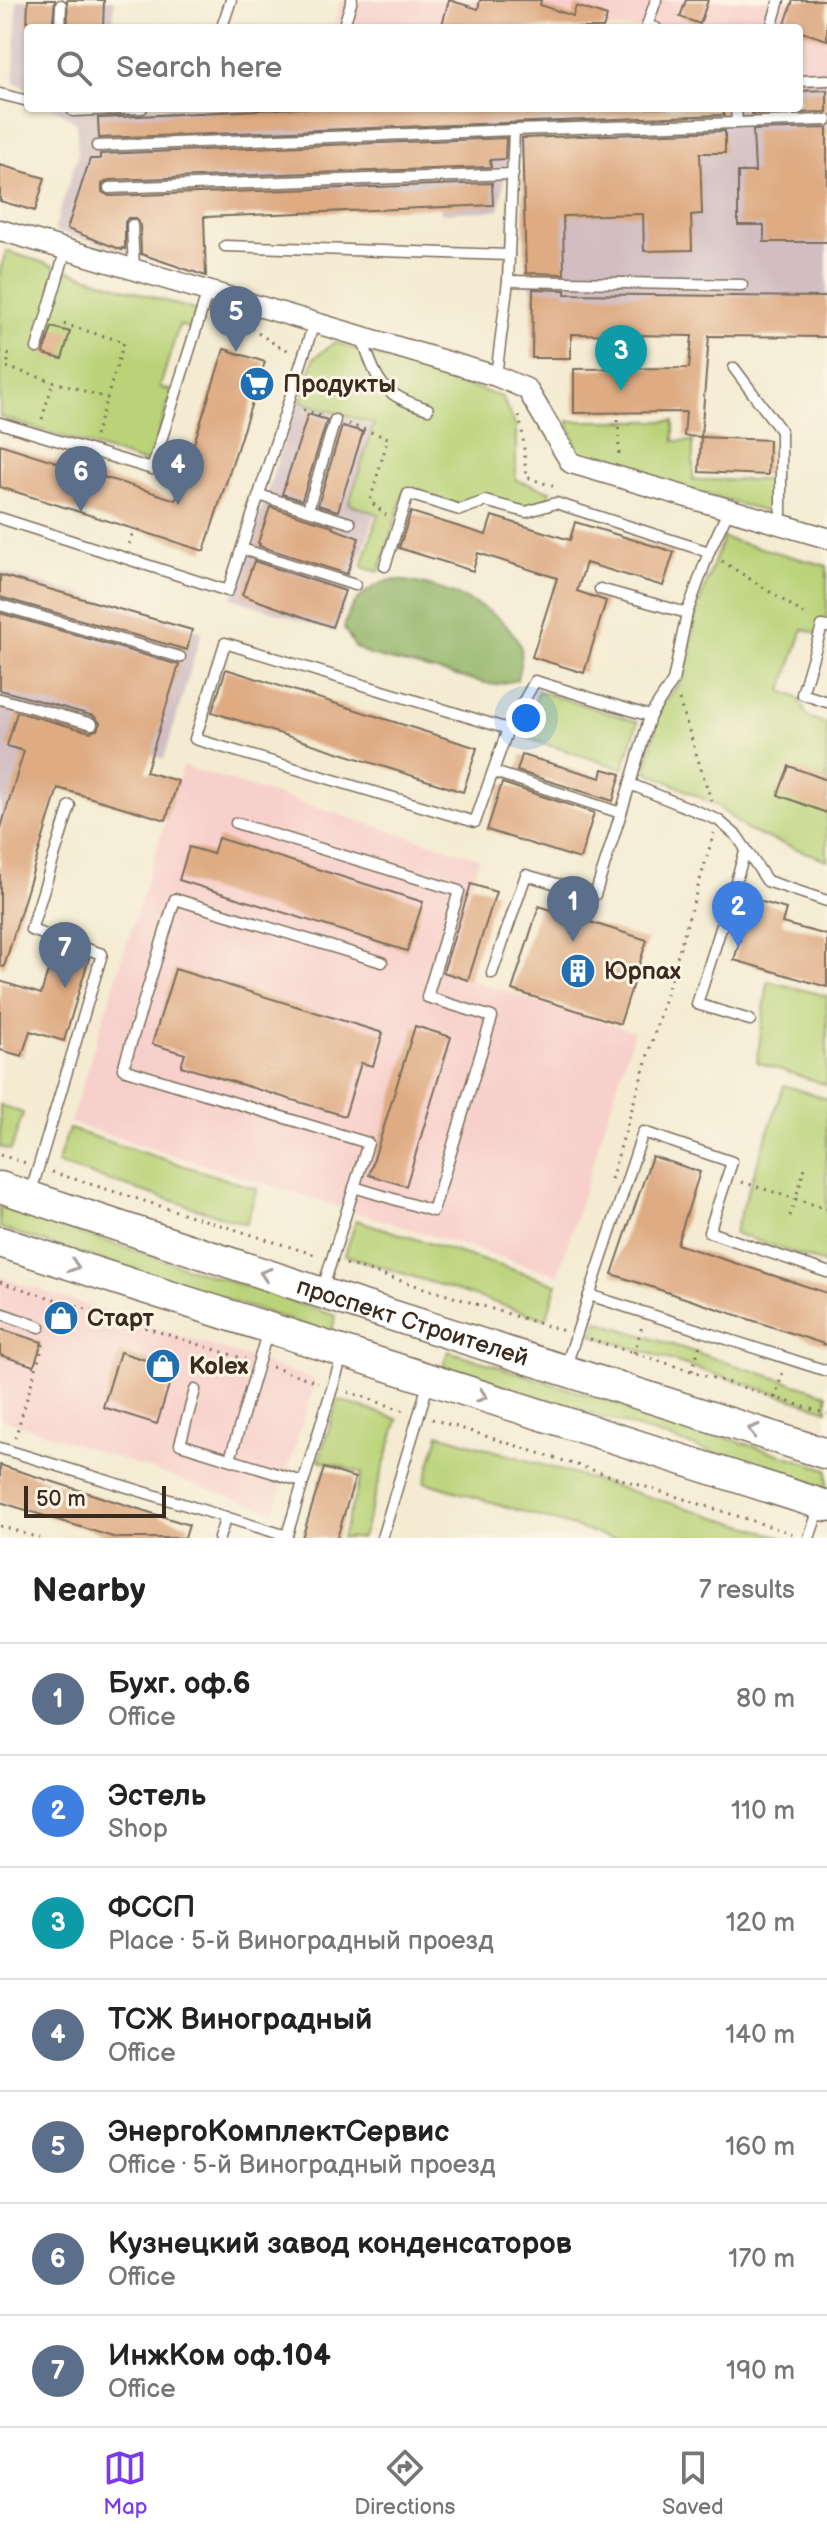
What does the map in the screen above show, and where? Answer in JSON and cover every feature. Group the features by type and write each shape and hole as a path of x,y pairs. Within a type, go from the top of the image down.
{"main road":[{"name":"проспект Строителей","path":"0,1187 827,1454"},
{"name":"проспект Строителей","path":"2,1248 269,1328 824,1505"},
{"path":"344,1352 360,1331 360,1305"},
{"path":"430,1379 430,1353 447,1333"}],"street":[{"path":"0,230 496,376 527,389 571,463 827,538"}],"lane":[{"path":"223,24 231,0"},
{"path":"344,24 352,0"},
{"path":"648,24 656,0"},
{"path":"772,24 779,0"},
{"path":"60,24 61,5"},
{"path":"803,81 827,80"},
{"path":"0,94 24,100"},
{"path":"736,112 737,123"},
{"path":"97,146 827,120"},
{"path":"496,376 508,281 514,130"},
{"path":"109,188 513,174"},
{"path":"132,225 134,269"},
{"path":"225,246 509,255"},
{"path":"37,348 66,249"},
{"path":"508,281 742,285"},
{"path":"0,423 152,469 208,291"},
{"path":"0,518 228,591 314,323"},
{"path":"361,335 375,372 389,393 402,401 428,409"},
{"path":"734,368 781,431 781,525"},
{"path":"308,509 335,420"},
{"path":"385,566 408,494 460,510 485,501 526,512 556,503 709,552"},
{"path":"259,495 350,523"},
{"path":"492,973 526,875 595,895 650,716 673,681 687,613 709,552 729,509"},
{"path":"242,549 355,585"},
{"path":"600,589 687,613"},
{"path":"0,605 180,657"},
{"path":"825,627 802,694 827,702"},
{"path":"508,729 225,643 195,739 475,822 508,729 535,681 650,716"},
{"path":"0,699 92,724"},
{"path":"494,772 621,813"},
{"path":"630,784 718,820 737,836 767,881 827,901"},
{"path":"29,1196 102,954 31,930 70,806"},
{"path":"236,823 459,891 427,997 492,1017 433,1211 354,1187"},
{"path":"746,849 697,1004 750,1020"},
{"path":"322,1293 368,1143 123,1069 175,899 382,962"},
{"path":"564,1370 643,1132 732,1162 709,1232 827,1272"},
{"path":"589,1295 827,1371"},
{"path":"0,1313 40,1327"},
{"path":"230,1459 269,1328"},
{"path":"5,1450 286,1537 344,1352"},
{"path":"382,1538 430,1379"},
{"path":"195,1390 180,1444 303,1482"},
{"path":"807,1538 824,1505"},
{"path":"219,1538 226,1517"}],"path":[{"path":"46,319 124,342 91,451"},
{"path":"0,352 10,355 6,367 107,398"},
{"path":"37,434 53,382"},
{"path":"288,405 388,438 370,501 398,526"},
{"path":"618,412 619,478"},
{"path":"709,552 825,627"},
{"path":"609,1183 718,820 673,681"},
{"path":"709,847 715,848"},
{"path":"0,1155 827,1414"},
{"path":"790,1216 805,1168"},
{"path":"727,1178 827,1209"},
{"path":"0,1282 807,1538"},
{"path":"5,1450 56,1300"},
{"path":"634,1353 646,1313"},
{"path":"692,1371 704,1332"},
{"path":"775,1398 787,1358"},
{"path":"0,1526 39,1538"}],"shaded area":[{"path":"17,0 114,0 114,24 24,24 24,88 14,81"},
{"path":"341,0 827,0 827,70 803,71 803,24 334,24"},
{"path":"827,70 827,150 743,153 827,152 827,337 571,334 532,358 533,294 526,273 522,158 508,159 499,210 441,213 440,207 204,217 206,276 54,231 78,154 76,123 60,112 803,112 803,71"},
{"path":"297,402 373,427 348,505 375,514 335,632 232,598"},
{"path":"0,571 202,631 164,759 16,715 7,746 24,751 0,831"},
{"path":"183,766 479,858 443,972 634,1031 558,1275 70,1123"},
{"path":"0,1277 316,1380 274,1512 0,1418"}],"green space":[{"path":"6,251 197,311 191,329 179,325 160,387 172,391 149,464 0,417 0,271"},
{"path":"335,342 502,397 516,427 516,480 550,491 546,503 527,508 486,497 461,506 405,489 379,572 362,567 378,514 349,504 374,424 301,402 314,358"},
{"path":"568,421 674,421 674,441 693,441 693,480 773,480 773,514 580,458"},
{"path":"723,538 827,566 827,620 823,619 818,634 803,629 782,691 797,697 808,717 827,724 827,860 748,831 716,805 646,771 660,708 685,676 696,612"},
{"path":"390,580 446,591 485,609 502,621 514,634 521,649 517,680 494,685 369,655 355,647 344,628 354,603 373,587"},
{"path":"538,691 638,722 623,769 524,737"},
{"path":"768,981 827,996 827,1085 757,1062"},
{"path":"784,1085 827,1099 827,1264 734,1233"},
{"path":"0,1105 23,1113 11,1150 0,1147"},
{"path":"69,1129 257,1189 246,1224 57,1164"},
{"path":"0,1207 336,1316 331,1333 0,1228"},
{"path":"356,1220 557,1284 546,1319 345,1255"},
{"path":"597,1321 827,1394 827,1410 592,1335"},
{"path":"448,1351 827,1469 827,1489 443,1366"},
{"path":"338,1400 398,1419 362,1538 342,1538 362,1473 319,1460"},
{"path":"439,1434 783,1537 610,1538 425,1482"}],"building":[{"path":"28,0 55,0 52,24 27,24"},
{"path":"67,0 104,0 103,24 68,24"},
{"path":"449,0 478,9 480,0 541,0 540,5 573,16 576,6 607,16 604,24 442,24"},
{"path":"686,0 708,0 700,24 680,17"},
{"path":"793,0 827,0 827,40 803,32 803,24 785,24"},
{"path":"827,90 827,112 752,114 803,112 803,91"},
{"path":"219,112 724,112 724,115 99,138 98,118"},
{"path":"827,128 827,242 764,242 764,225 738,225 738,172 755,172 753,130"},
{"path":"725,131 725,153 700,153 702,214 691,215 692,250 644,251 643,214 563,216 564,274 526,273 522,138"},
{"path":"506,138 505,159 490,160 491,167 109,180 102,184 102,192 109,196 492,183 493,205 204,217 206,276 141,254 140,225 135,218 128,218 125,222 125,249 122,250 67,229 90,159 100,159 100,154"},
{"path":"0,165 45,178 35,211 0,201"},
{"path":"533,289 565,290 565,294 827,297 827,337 709,336 701,437 684,436 686,412 574,413 574,369 689,368 692,336 571,334 571,358 532,358"},
{"path":"52,327 70,332 62,359 43,354"},
{"path":"224,349 265,362 204,551 0,487 0,444 176,500"},
{"path":"308,414 327,420 302,500 282,494"},
{"path":"342,426 363,432 338,511 318,505"},
{"path":"701,437 769,440 768,475 699,472"},
{"path":"270,507 333,526 359,538 347,574 259,546"},
{"path":"411,512 486,535 492,516 570,540 575,522 674,552 663,586 586,563 577,591 606,601 584,673 532,657 557,578 478,553 473,571 399,548"},
{"path":"254,561 345,591 332,627 242,595"},
{"path":"0,575 192,630 187,650 0,597"},
{"path":"0,613 179,665 146,772 178,781 166,820 58,788 4,967 0,966 0,831 24,751 7,746 17,712 90,732 97,730 100,723 94,716 0,690"},
{"path":"226,669 477,748 463,792 212,712"},
{"path":"522,755 601,778 603,769 621,774 613,801 517,771"},
{"path":"789,766 827,780 827,813 778,795"},
{"path":"502,783 594,813 580,859 487,830"},
{"path":"218,838 423,902 407,951 179,880 189,847 213,854"},
{"path":"471,884 496,892 468,980 443,972"},
{"path":"752,899 786,909 782,923 827,935 827,987 734,960"},
{"name":"Юрпах","path":"539,906 647,940 620,1024 512,990"},
{"path":"55,948 89,958 64,1041 30,1031 22,1056 0,1050 0,981 41,994"},
{"path":"175,969 383,1033 373,1066 361,1063 345,1116 181,1066 185,1054 152,1044"},
{"path":"415,1026 451,1037 406,1186 369,1175"},
{"path":"652,1156 700,1172 677,1244 827,1293 827,1345 612,1274"},
{"path":"0,1329 42,1342 34,1366 0,1355"},
{"path":"120,1352 174,1369 157,1424 103,1407"},
{"path":"0,1465 189,1525 185,1538 116,1538 0,1502"},
{"path":"324,1468 355,1478 337,1538 302,1538"}],"place":[{"name":"ЭнергоКомплектСервис","path":"236,352"},
{"name":"Продукты","path":"257,384"},
{"name":"ФССП","path":"621,391"},
{"name":"ТСЖ Виноградный","path":"178,505"},
{"name":"Кузнецкий завод конденсаторов","path":"81,512"},
{"name":"Бухг. оф.6","path":"573,942"},
{"name":"Эстель","path":"738,947"},
{"name":"Юрпах","path":"578,971"},
{"name":"ИнжКом оф.104","path":"65,988"},
{"name":"Старт","path":"61,1318"},
{"name":"Kolex","path":"163,1366"}]}
